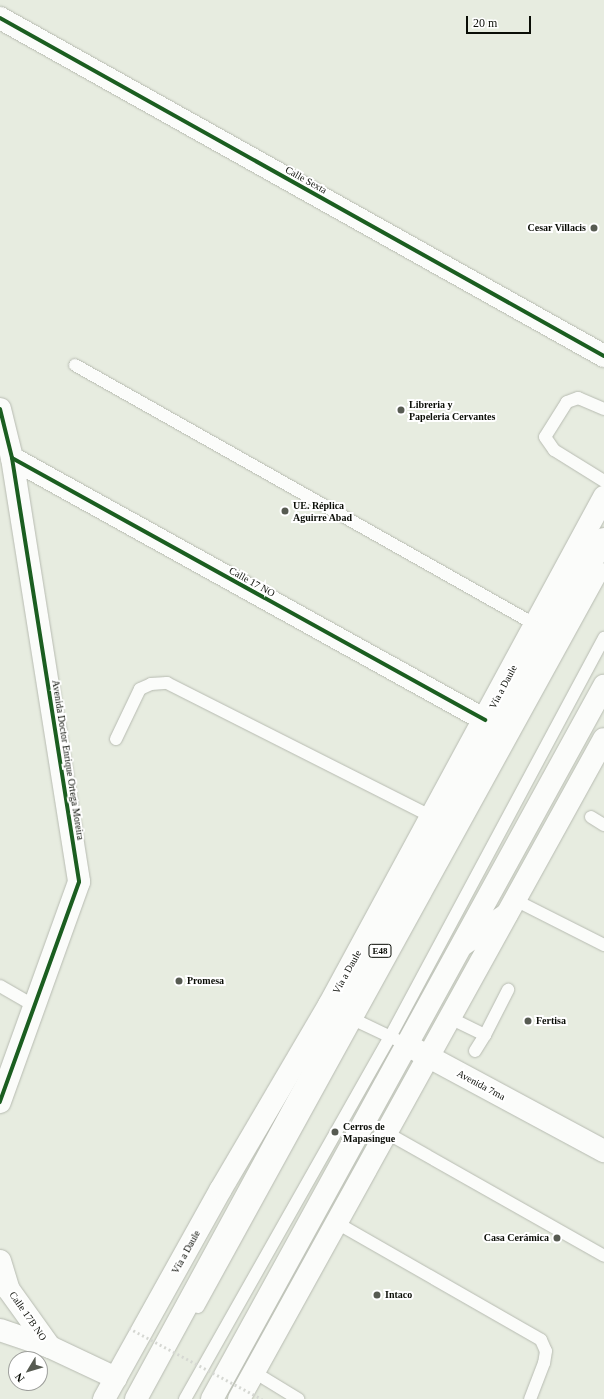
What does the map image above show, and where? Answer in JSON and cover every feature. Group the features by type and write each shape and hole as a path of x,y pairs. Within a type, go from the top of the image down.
{"main road":[{"name":"Calle Sexta","path":"0,18 604,356"},
{"name":"Avenida Doctor Enrique Ortega Moreira","path":"0,410 12,458 80,882 0,1102"},
{"name":"Calle 17 NO","path":"12,458 485,720"},
{"name":"Vía a Daule","path":"104,1399 221,1189 329,1005 485,720 604,497"},
{"name":"Vía a Daule","path":"136,1399 604,539"},
{"path":"212,1399 399,1041 461,946 604,686"},
{"path":"239,1399 511,907 598,757 604,739"},
{"path":"461,946 511,907"},
{"name":"Avenida 7ma","path":"399,1041 604,1151"},
{"name":"Calle 17B NO","path":"0,1261 9,1290 50,1347"},
{"path":"0,1330 50,1347 116,1378"}],"lane":[{"path":"75,365 536,625"},
{"path":"604,409 578,398 567,402 545,437 554,450 604,480"},
{"path":"147,1399 357,1021 604,569"},
{"path":"185,1399 399,1041 604,638"},
{"path":"116,739 140,689 151,684 167,683 432,817"},
{"path":"591,817 604,825"},
{"path":"511,907 604,945"},
{"path":"0,986 34,1006"},
{"path":"475,1052 485,1036 508,990"},
{"path":"450,1018 485,1036"},
{"name":"Avenida 7ma","path":"357,1021 399,1041"},
{"path":"387,1133 604,1256"},
{"path":"337,1223 541,1340 546,1351 544,1363 530,1399"},
{"path":"254,1372 298,1399"}],"path":[{"path":"128,1328 262,1399"}],"cycle path":[{"path":"0,18 604,356"},
{"path":"0,409 12,458 79,882 0,1102"},
{"path":"12,458 485,720"}],"place":[{"name":"Cesar Villacis","path":"594,228"},
{"name":"Libreria y Papeleria Cervantes","path":"401,410"},
{"name":"UE. Réplica Aguirre Abad","path":"285,511"},
{"name":"Promesa","path":"179,981"},
{"name":"Fertisa","path":"528,1021"},
{"name":"Cerros de Mapasingue","path":"335,1132"},
{"name":"Casa Cerámica","path":"557,1238"},
{"name":"Intaco","path":"377,1295"}]}
